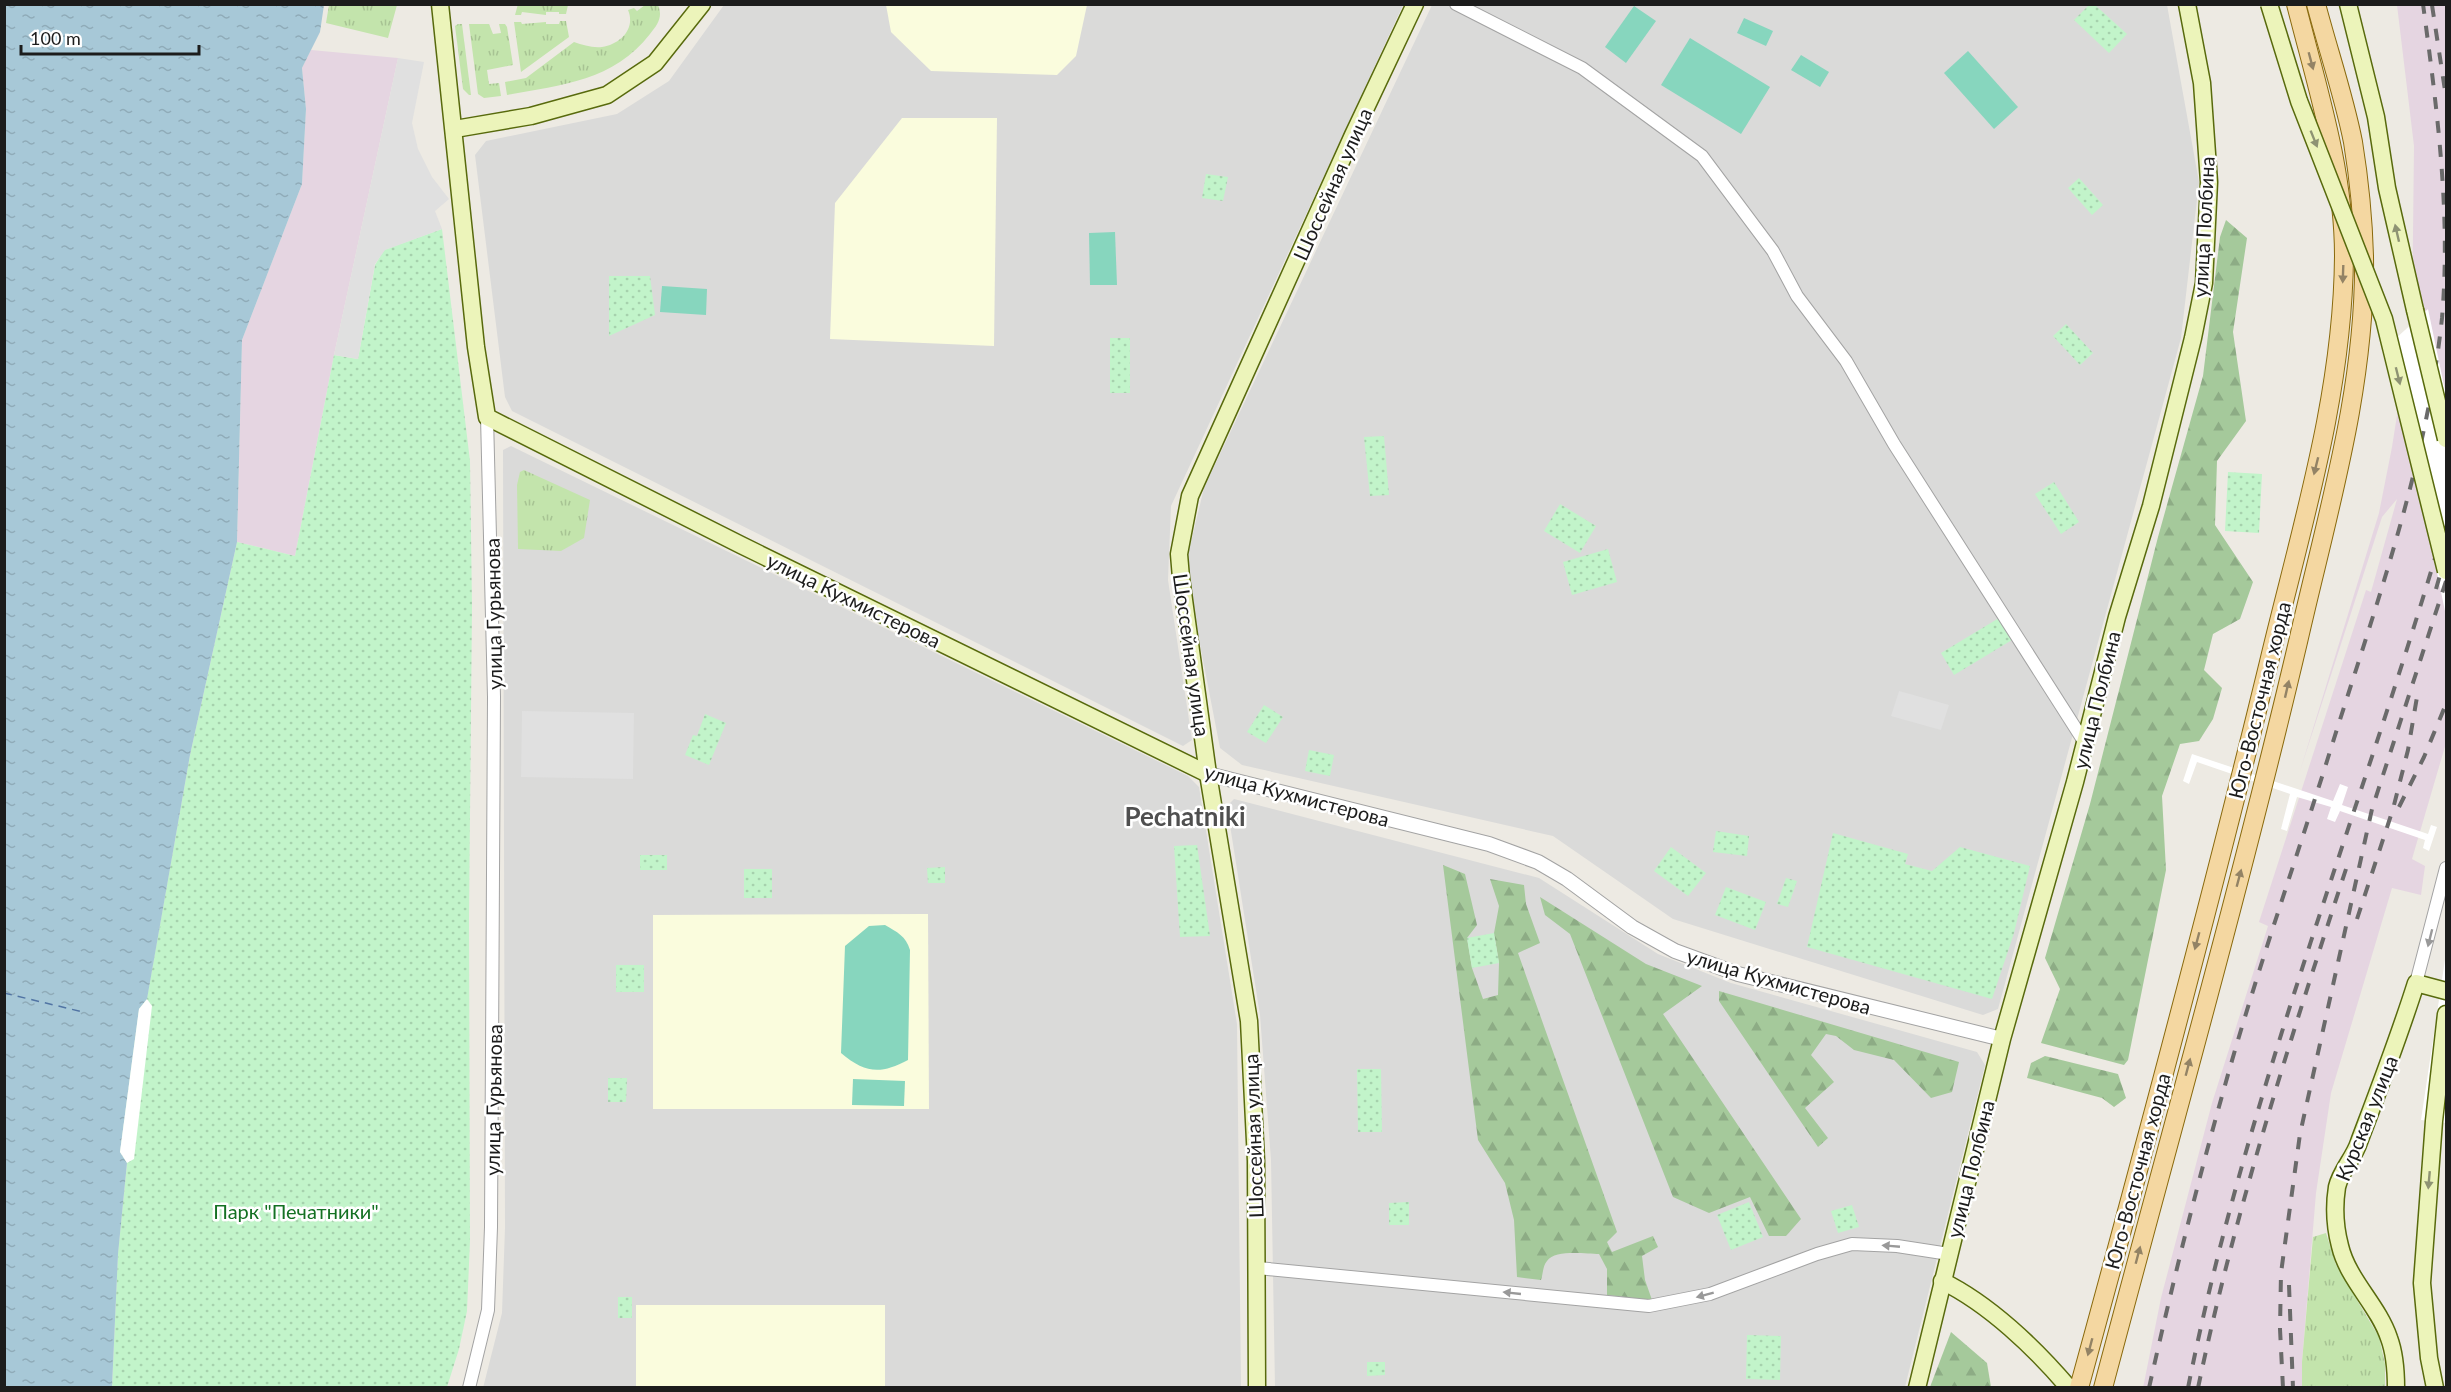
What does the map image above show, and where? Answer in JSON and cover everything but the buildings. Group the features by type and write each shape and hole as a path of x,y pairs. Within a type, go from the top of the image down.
{"main road":[{"name":"улица Гурьянова","path":"440,4 455,129 472,317 487,417"},
{"name":"Шоссейная улица","path":"1257,1388 1256,1161 1249,1021 1208,774 1179,554 1190,496 1415,4"},
{"name":"улица Полбина","path":"1917,1388 2002,1039 2085,743 2117,617 2173,424 2204,283 2209,182 2208,139 2202,83 2187,4"},
{"path":"2269,4 2299,102 2384,319 2446,571"},
{"name":"Юго-Восточная хорда","path":"2079,1388 2248,750 2331,403 2341,326 2344,253 2340,201 2333,146 2296,4"},
{"name":"Юго-Восточная хорда","path":"2103,1388 2271,758 2353,407 2361,346 2363,303 2364,253 2360,199 2353,142 2316,4"},
{"path":"2348,4 2376,117 2387,188 2446,439"},
{"path":"455,129 531,116 608,95 655,63 698,6"},
{"name":"улица Кухмистерова","path":"487,417 1208,774"},
{"path":"2416,983 2446,992"},
{"name":"Курская улица","path":"2396,1388 2396,1364 2389,1336 2346,1265 2339,1240 2335,1209 2337,1186 2342,1171 2358,1145 2399,1039 2416,983"},
{"path":"2399,1039 2413,1009 2425,994 2446,992"},
{"path":"2435,1388 2429,1358 2422,1283 2434,1121 2446,1014"},
{"path":"1942,1281 1980,1304 2055,1371 2069,1388"}],"street":[{"path":"1456,4 1582,68 1702,156 1773,251 1797,296 1845,361 1894,444 2085,743"},
{"name":"улица Гурьянова","path":"469,1388 488,1310 491,1227 494,690 487,417"},
{"name":"улица Кухмистерова","path":"1208,774 1489,844 1548,868 1567,879 1632,927 1675,951 1738,974 2002,1039"},
{"path":"2416,983 2446,868"},
{"path":"1258,1268 1649,1306 1710,1294 1817,1254 1852,1244 1897,1246 1949,1254"}],"shaded area":[{"path":"886,4 1087,5 1076,56 1057,75 931,71 891,32"},
{"path":"724,5 1403,5 1171,506 1168,580 1192,740 1183,746 512,411 505,397 475,155 486,141 617,114 669,81"},
{"path":"1432,5 2167,5 2199,182 2181,338 1998,1009 1983,1015 1673,919 1553,836 1242,765 1220,748 1185,567 1204,488"},
{"path":"2397,5 2446,5 2446,743 2412,859 2425,866 2421,895 2392,888 2331,1093 2316,1193 2302,1387 2143,1388 2161,1298 2212,1103 2268,926 2259,922 2366,590 2371,592 2397,499 2382,517 2300,771 2379,513 2412,320 2414,146"},
{"path":"311,50 398,58 334,355 295,556 237,542 242,340 302,184 306,109 302,68"},
{"path":"398,58 424,62 412,123 418,149 432,177 449,199 435,211 442,229 385,250 375,264 358,359 334,355"},
{"path":"902,118 997,118 994,346 830,339 835,203"},
{"path":"511,446 1188,776 1199,787 1237,1024 1241,1387 483,1388 502,1313 505,1228 503,450"},
{"path":"1899,691 1949,705 1941,730 1891,716"},
{"path":"522,711 634,713 633,779 521,777"},
{"path":"1234,799 1539,878 1658,954 1731,983 1977,1052 1985,1065 1905,1387 1275,1387 1271,1160 1260,1015 1227,806"},
{"path":"928,914 929,1109 653,1109 653,915"},
{"path":"636,1305 885,1305 885,1387 636,1387"}],"green space":[{"path":"518,4 568,5 566,14 546,12 546,15 522,12 521,15 515,15"},
{"path":"329,5 397,5 388,38 326,23"},
{"path":"645,5 658,5 659,20 636,50 620,62 603,71 566,84 507,95 505,82 526,78 574,42 598,47 615,43 628,29 630,17 628,10 634,8 637,11"},
{"path":"2089,5 2095,5 2127,34 2109,53 2074,20"},
{"path":"1634,6 1656,21 1626,63 1605,47"},
{"path":"1744,18 1773,31 1766,46 1737,33"},
{"path":"560,21 566,21 569,37 521,72 514,22 559,24"},
{"path":"462,24 471,95 463,89 455,26"},
{"path":"469,24 489,24 493,34 501,33 499,24 505,24 507,27 513,65 487,70 489,84 499,83 501,96 484,98 478,94"},
{"path":"1690,38 1770,87 1741,134 1661,85"},
{"path":"1968,51 2018,107 1994,129 1944,73"},
{"path":"1801,55 1829,72 1820,87 1791,70"},
{"path":"1206,174 1228,177 1223,201 1202,198"},
{"path":"2079,178 2103,205 2092,215 2068,188"},
{"path":"2226,220 2247,238 2233,332 2246,421 2217,461 2215,525 2253,582 2240,619 2213,634 2204,670 2222,688 2213,719 2199,741 2180,744 2162,796 2166,870 2128,1060 2124,1065 2041,1043 2060,989 2045,958 2090,804 2158,537 2203,376 2220,237"},
{"name":"Парк \"Печатники\"","path":"442,229 470,461 472,606 469,920 470,1241 467,1311 459,1349 447,1387 112,1388 118,1253 127,1164 120,1152 139,1009 147,998 190,755 237,542 295,556 334,355 358,359 375,265 384,250"},
{"path":"1115,232 1117,285 1090,285 1089,233"},
{"path":"609,276 650,276 655,315 609,336"},
{"path":"662,286 707,289 706,315 660,312"},
{"path":"2066,324 2093,353 2080,365 2053,336"},
{"path":"1110,338 1130,338 1130,393 1110,393"},
{"path":"1384,436 1389,495 1370,496 1364,437"},
{"path":"524,470 590,500 584,538 561,551 518,549 517,485 520,472"},
{"path":"2228,472 2262,474 2259,533 2225,531"},
{"path":"2054,482 2079,522 2061,534 2035,494"},
{"path":"1560,504 1596,526 1580,553 1544,531"},
{"path":"1608,549 1617,582 1572,595 1563,562"},
{"path":"1999,618 2012,640 1954,675 1941,653"},
{"path":"1264,705 1283,717 1266,743 1247,732"},
{"path":"705,714 726,723 709,765 685,755 693,735 697,736"},
{"path":"1309,750 1334,755 1330,776 1305,771"},
{"path":"1716,831 1749,836 1747,856 1713,852"},
{"path":"1833,833 1908,854 1905,864 1932,871 1960,847 2030,866 2014,933 1992,999 1807,947"},
{"path":"1197,845 1210,936 1180,937 1174,846"},
{"path":"1671,847 1706,873 1688,896 1654,871"},
{"path":"640,855 667,855 667,870 640,870"},
{"path":"1443,865 1465,874 1477,925 1467,938 1472,968 1483,999 1498,995 1499,963 1494,933 1499,906 1490,879 1524,885 1526,904 1540,943 1518,953 1617,1232 1607,1242 1612,1252 1653,1236 1658,1247 1642,1256 1645,1280 1652,1300 1607,1295 1607,1269 1599,1254 1557,1255 1551,1257 1546,1263 1541,1280 1517,1277 1514,1220 1505,1183 1478,1140"},
{"path":"945,867 945,883 928,883 927,868"},
{"path":"744,869 772,869 772,898 744,898"},
{"path":"1786,878 1797,881 1788,907 1777,904"},
{"path":"1726,887 1766,902 1755,930 1715,915"},
{"path":"1540,897 1646,964 1702,986 1663,1014 1801,1219 1786,1236 1769,1236 1750,1197 1709,1213 1673,1197 1570,934 1545,915"},
{"path":"885,925 903,938 910,950 908,1060 889,1068 873,1070 858,1065 841,1053 845,946 869,926"},
{"path":"1494,933 1499,963 1472,968 1467,938"},
{"path":"616,965 644,965 644,992 616,992"},
{"path":"1719,991 1959,1062 1952,1092 1931,1098 1894,1060 1854,1050 1836,1036 1826,1034 1811,1055 1834,1082 1805,1108 1828,1138 1818,1147 1719,1001"},
{"path":"2045,1056 2118,1074 2126,1098 2114,1107 2102,1098 2027,1078 2031,1063"},
{"path":"1357,1069 1381,1069 1382,1132 1358,1132"},
{"path":"608,1078 627,1078 626,1102 608,1102"},
{"path":"853,1079 905,1081 904,1106 852,1105"},
{"path":"1409,1202 1409,1225 1389,1225 1389,1203"},
{"path":"1749,1202 1763,1237 1731,1250 1717,1215"},
{"path":"1852,1205 1859,1227 1838,1233 1831,1211"},
{"path":"2326,1233 2336,1265 2379,1337 2385,1364 2385,1387 2302,1387 2302,1362 2313,1237"},
{"path":"618,1297 632,1297 632,1318 618,1318"},
{"path":"1951,1332 1987,1363 1991,1387 1930,1387"},
{"path":"1747,1335 1781,1336 1780,1380 1746,1379"},
{"path":"1367,1362 1385,1362 1385,1375 1367,1376"}],"water":[{"path":"5,5 324,5 320,32 302,68 306,109 302,184 242,340 237,542 190,755 147,999 139,1009 120,1152 127,1163 118,1254 112,1387 5,1388"}],"pier":[{"path":"2428,309 2446,395 2446,616 2427,524 2382,351"},
{"path":"2192,754 2333,801 2340,784 2348,787 2342,805 2428,834 2431,825 2437,827 2429,851 2423,848 2425,840 2340,811 2335,822 2327,819 2331,807 2297,797 2287,831 2281,829 2290,794 2197,762 2189,784 2183,781"},
{"path":"2446,953 2446,1123 2421,1120"},
{"path":"147,999 152,1006 134,1159 127,1163 120,1152 139,1009"}],"ferry route":[{"path":"4,993 83,1012"}],"railway":[{"path":"2149,1388 2193,1205 2234,1054 2379,597 2424,431 2442,318 2445,239 2438,122 2423,4"},
{"path":"2432,5 2446,97"},
{"path":"2188,1388 2241,1168 2273,1059 2379,737 2446,521"},
{"path":"2436,589 2446,554"},
{"path":"2283,1388 2280,1329 2281,1273 2300,1134 2372,809 2446,581"},
{"path":"2357,919 2393,809 2408,750 2418,691"},
{"path":"2399,807 2424,757 2446,704"},
{"path":"2198,1388 2246,1191 2284,1062 2346,869"},
{"path":"2289,1285 2293,1388"}],"district":[{"name":"Pechatniki","path":"1185,816"}]}
